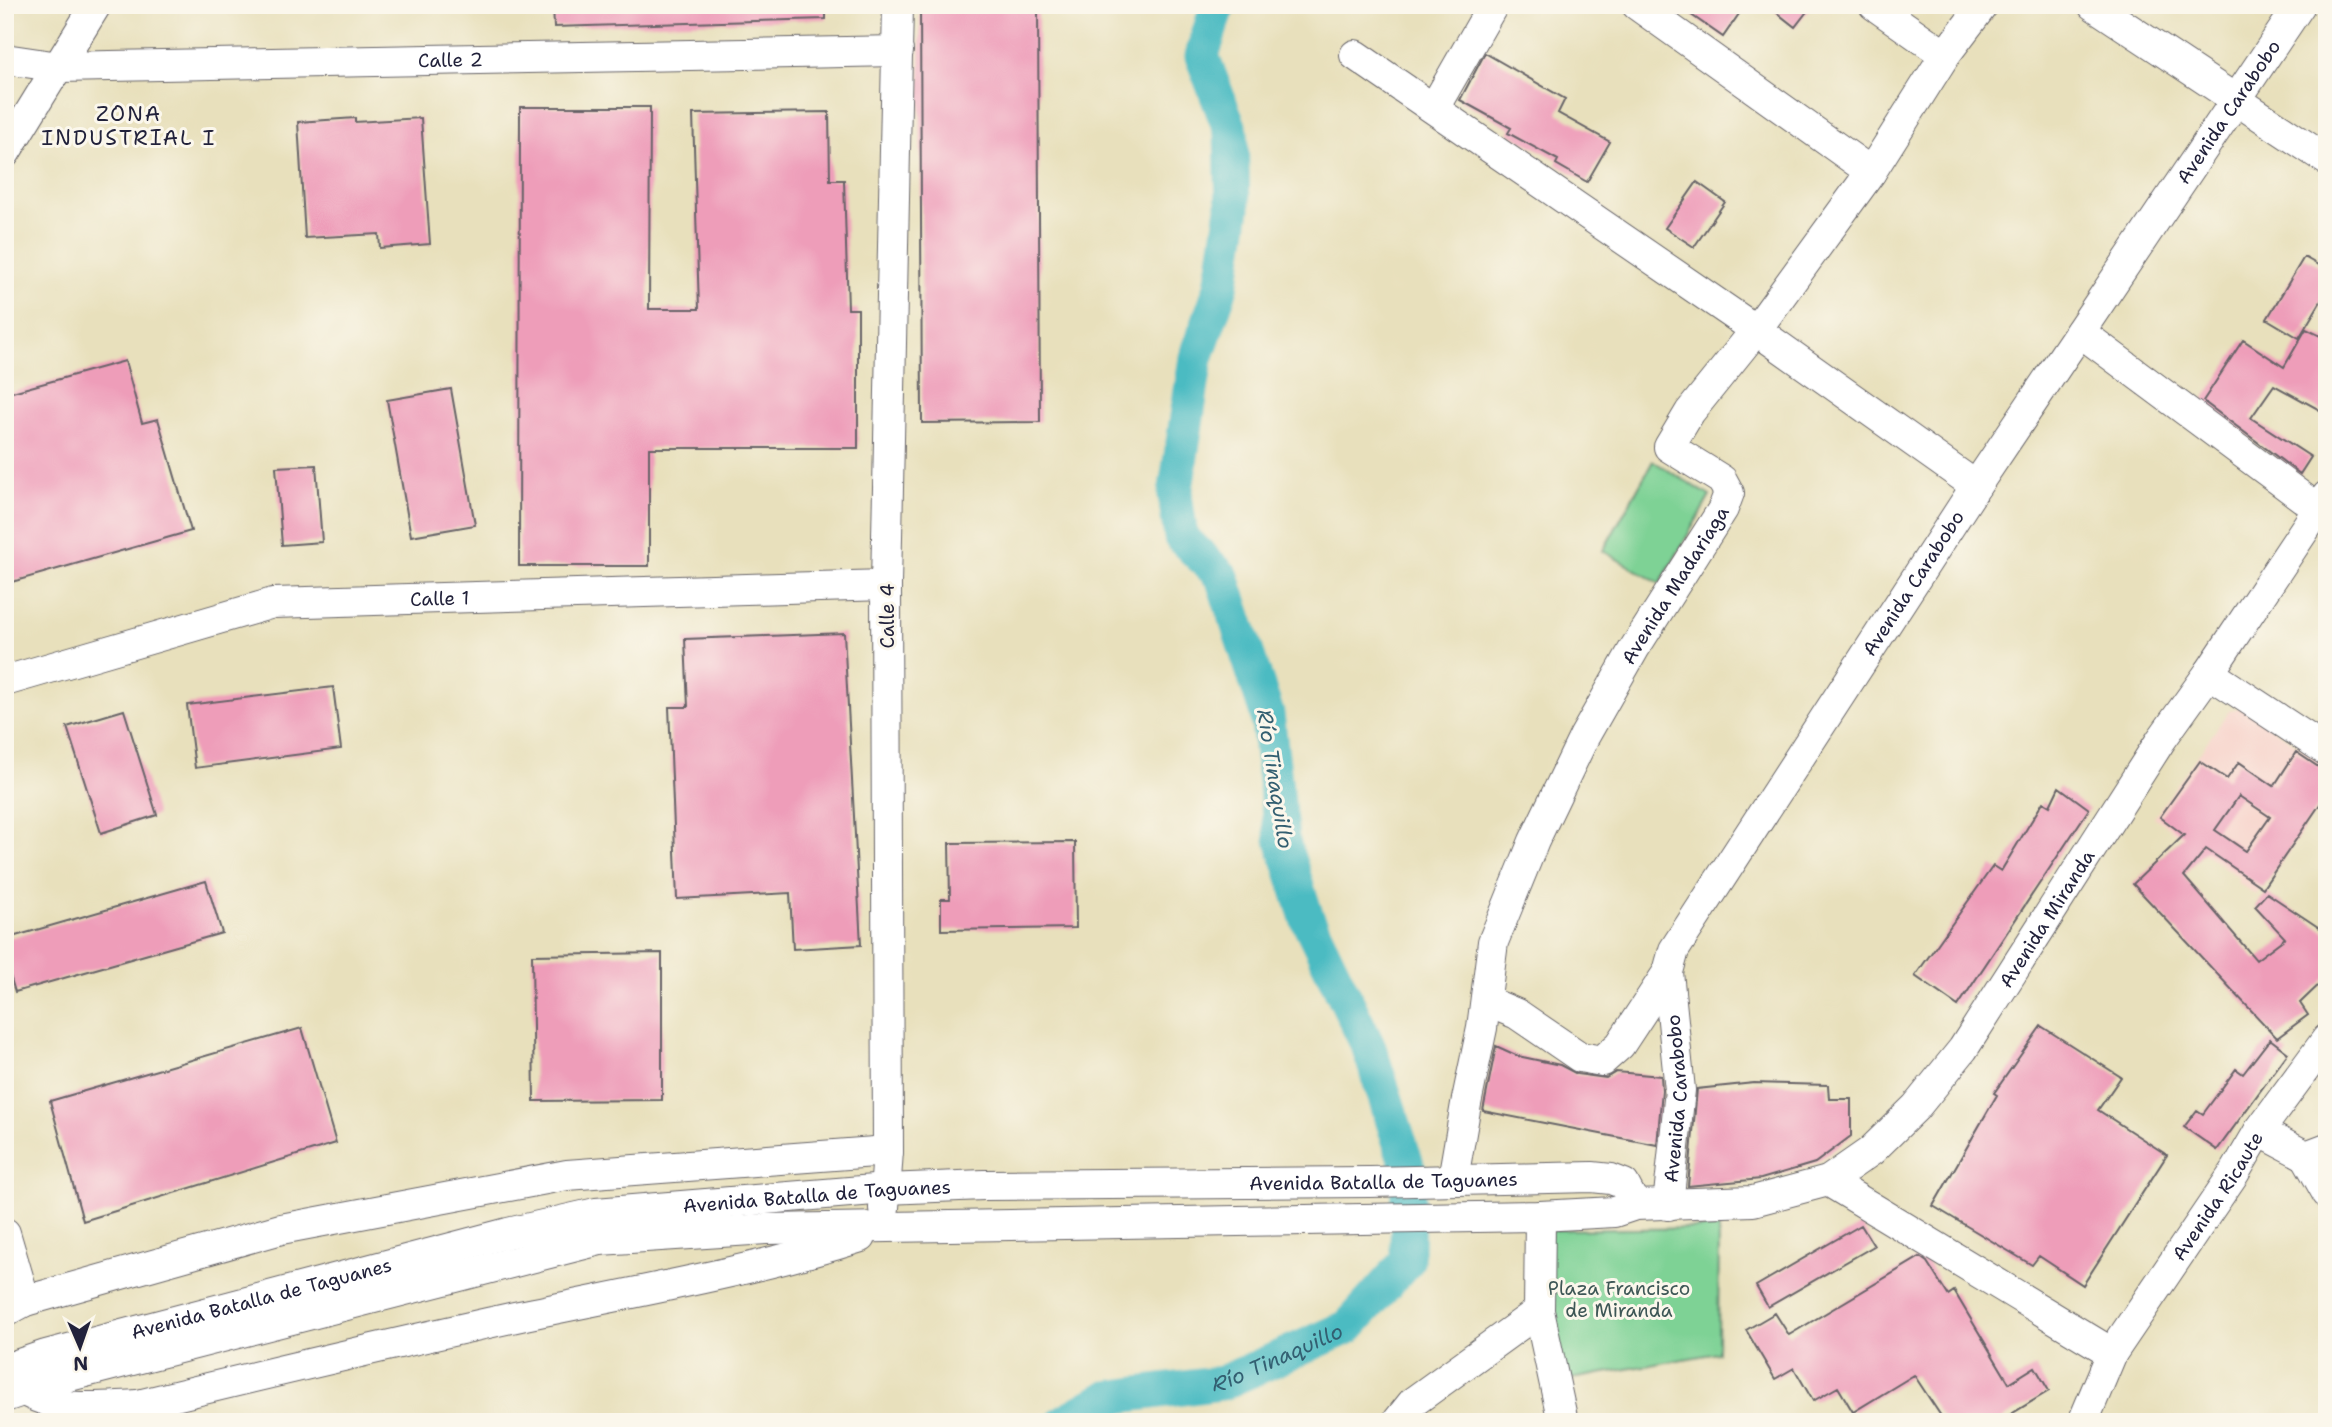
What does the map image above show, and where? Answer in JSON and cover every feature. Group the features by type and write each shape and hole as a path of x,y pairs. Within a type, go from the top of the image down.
{"street":[{"path":"5,153 96,5"},
{"name":"Calle 4","path":"883,1226 888,1151 887,585 898,5"},
{"path":"1434,108 1493,5"},
{"path":"1637,5 1871,172"},
{"path":"1874,5 1945,55"},
{"name":"Avenida Madariaga","path":"1445,1180 1486,1002 1493,942 1534,841 1584,737 1634,649 1723,509 1729,493 1722,480 1669,447 1690,412 1756,330 1871,172 1945,55 1983,5"},
{"path":"2092,5 2327,159"},
{"name":"Avenida Carabobo","path":"1668,1205 1680,1090 1668,972 1674,950 1976,486 2300,5"},
{"name":"Calle 2","path":"5,59 59,67 898,51"},
{"path":"1355,55 1756,330 1976,486"},
{"path":"2080,332 2322,502"},
{"name":"Avenida Miranda","path":"1668,1205 1753,1201 1828,1181 1871,1151 1916,1107 1963,1049 2161,740 2209,673 2322,502"},
{"name":"Calle 1","path":"5,681 273,603 887,585"},
{"path":"2209,673 2327,751"},
{"path":"1486,1002 1517,1014 1580,1057 1602,1061 1620,1045 1668,972"},
{"name":"Avenida Ricaute","path":"2083,1422 2112,1353 2235,1172 2259,1131 2327,1039"},
{"path":"2259,1131 2317,1152 2327,1193"},
{"path":"5,1233 15,1307 281,1229 567,1175 888,1151"},
{"name":"Avenida Batalla de Taguanes","path":"11,1386 46,1354 508,1233 596,1213 886,1189 984,1185 1592,1177 1611,1179 1624,1184 1635,1205"},
{"path":"1828,1181 2112,1353"},
{"name":"Avenida Batalla de Taguanes","path":"11,1386 67,1377 600,1240 766,1229 883,1226 1540,1216 1614,1212 1635,1205 1668,1205"},
{"path":"1540,1216 1539,1311 1563,1422"},
{"path":"11,1386 45,1402 74,1408 140,1413 407,1341 810,1253 868,1234 883,1226"},
{"path":"1397,1422 1413,1402 1539,1311"}],"shaded area":[{"path":"2240,707 2327,765 2327,794 2256,895 2238,883 2238,877 2154,817 2229,711"}],"green space":[{"path":"1653,461 1710,496 1660,584 1603,551"},
{"name":"Plaza Francisco de Miranda","path":"1719,1228 1718,1353 1565,1380 1548,1305 1550,1230"}],"building":[{"path":"553,5 826,5 826,19 554,27"},
{"path":"920,5 1038,5 1040,422 922,423"},
{"path":"1677,5 1732,5 1741,11 1723,37"},
{"path":"1767,5 1812,5 1795,27"},
{"path":"1485,53 1565,99 1558,113 1610,142 1587,182 1556,164 1558,160 1508,133 1511,128 1460,100"},
{"path":"520,107 650,107 649,309 699,309 693,114 829,112 830,180 844,180 848,309 858,309 858,448 649,448 649,566 519,566"},
{"path":"355,118 355,122 421,118 430,244 380,248 379,234 305,238 298,122"},
{"path":"1697,182 1725,202 1694,247 1665,228"},
{"path":"2304,257 2327,270 2327,291 2299,338 2267,319"},
{"path":"2306,329 2327,339 2327,414 2274,385 2251,418 2311,457 2300,474 2203,401 2243,340 2284,367"},
{"path":"125,361 142,423 158,419 191,531 5,584 5,394"},
{"path":"451,389 475,525 411,536 387,400"},
{"path":"316,465 322,542 282,545 276,467"},
{"path":"844,633 861,945 793,949 790,893 677,899 669,707 688,707 685,639"},
{"path":"333,687 341,749 195,768 187,705"},
{"path":"124,710 157,815 101,833 67,727"},
{"path":"2296,752 2317,766 2327,768 2327,794 2263,888 2206,849 2184,876 2256,960 2285,938 2255,906 2267,893 2327,933 2327,977 2300,1003 2308,1015 2277,1038 2133,884 2184,835 2160,817 2200,761 2227,779 2239,762 2274,786","holes":["2239,796 2270,817 2246,851 2215,830"]},
{"path":"2059,787 2089,809 1958,1006 1915,976 1993,866 2001,871 2043,802 2050,806"},
{"path":"1075,842 1076,928 941,930 941,899 950,899 949,843"},
{"path":"206,881 222,933 15,992 5,959 5,939"},
{"path":"662,953 662,1100 534,1101 532,955"},
{"path":"2041,1026 2121,1077 2098,1110 2167,1155 2083,1285 2039,1256 2032,1265 1933,1206 1997,1095 1994,1093"},
{"path":"302,1028 336,1143 83,1221 50,1101"},
{"path":"2270,1039 2288,1053 2217,1150 2184,1127 2197,1110 2203,1114 2236,1069 2243,1074"},
{"path":"1496,1046 1518,1056 1560,1065 1577,1074 1606,1078 1616,1072 1661,1076 1657,1145 1483,1111"},
{"path":"1754,1083 1828,1085 1829,1099 1851,1099 1851,1136 1815,1163 1761,1179 1688,1186 1697,1089"},
{"path":"1861,1225 1874,1246 1768,1307 1756,1286"},
{"path":"1920,1257 1927,1262 1948,1295 1954,1291 2009,1383 2035,1367 2049,1391 1998,1422 1945,1422 1914,1375 1853,1412 1838,1387 1813,1401 1794,1368 1775,1379 1746,1330 1775,1313 1789,1335"}],"waterway":[{"name":"Río Tinaquillo","path":"1064,1422 1106,1398 1222,1383 1348,1327 1407,1261 1408,1168 1369,1048 1307,918 1282,839 1267,714 1222,577 1181,537 1175,495 1196,358 1221,287 1233,208 1231,132 1202,56 1216,10 1220,5"}],"district":[{"name":"ZONA INDUSTRIAL I","path":"129,126"}]}
